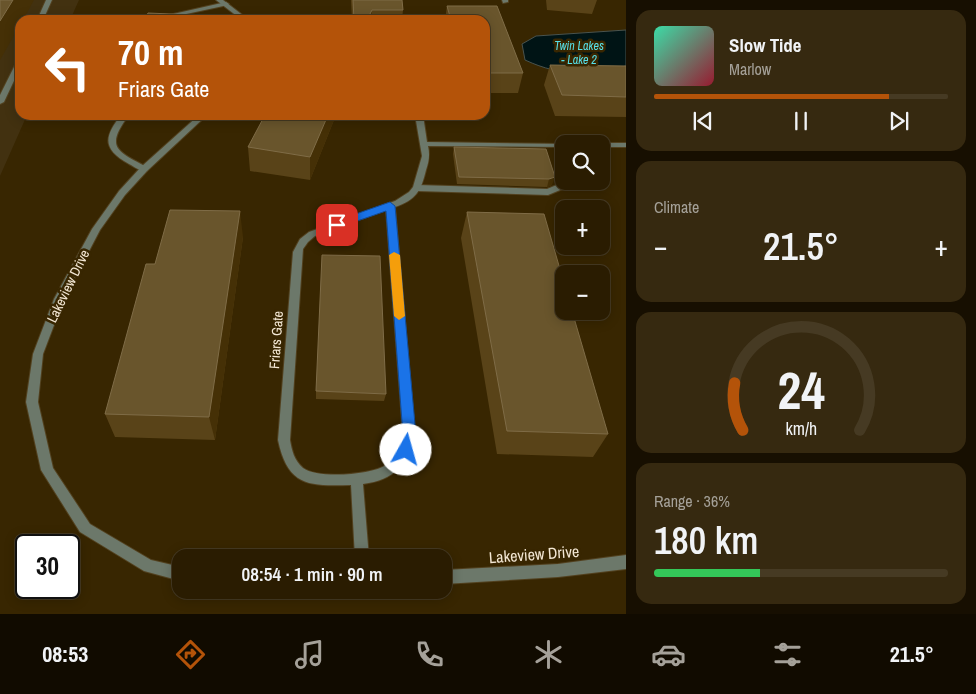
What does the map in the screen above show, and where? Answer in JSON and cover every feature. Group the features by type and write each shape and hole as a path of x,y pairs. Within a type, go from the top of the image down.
{"street":[{"path":"42,15 49,0"},
{"path":"219,0 229,3 241,15"},
{"path":"173,15 229,3"},
{"path":"0,102 15,70"},
{"path":"120,120 112,134 111,143 114,150 121,157 144,169"},
{"name":"Lakeview Drive","path":"172,572 148,566 85,528 47,470 32,402 38,354 59,299 96,229 122,193 144,169 198,120"},
{"path":"420,120 426,156 424,169 417,188 548,192 555,189"},
{"path":"424,144 555,144"},
{"path":"610,145 626,145"},
{"name":"Friars Gate","path":"390,206 409,435 406,450 399,462 388,472 372,478 319,479 303,476 292,468 286,455 284,440 300,245 304,238 312,234 405,199 417,188"},
{"path":"357,479 361,549"},
{"name":"Lakeview Drive","path":"452,577 593,568 626,562"}],"shaded area":[{"path":"0,0 79,0 72,15 15,15 15,120 25,120 0,176"}],"water":[{"name":"Twin Lakes - Lake 2","path":"626,30 626,66 599,71 564,72 539,66 525,60 522,44 536,36"}],"building":[{"path":"0,0 13,0 0,21"},
{"path":"353,0 402,0 403,10 372,10 370,15 354,15"},
{"path":"447,6 497,6 523,73 490,73 490,15 450,15"},
{"path":"148,13 195,15 147,15"},
{"path":"550,65 626,66 626,97 562,95"},
{"path":"262,120 326,120 310,157 248,147"},
{"path":"454,147 546,149 555,177 549,179 459,177"},
{"path":"170,210 240,211 209,417 105,414 146,264 155,264"},
{"path":"467,212 544,214 559,265 555,265 555,320 575,320 608,434 507,431"},
{"path":"322,255 380,256 386,394 316,391"}],"slow traffic":[{"path":"394,255 399,316"}],"route":[{"path":"337,225 390,206 409,435 406,450"}]}
